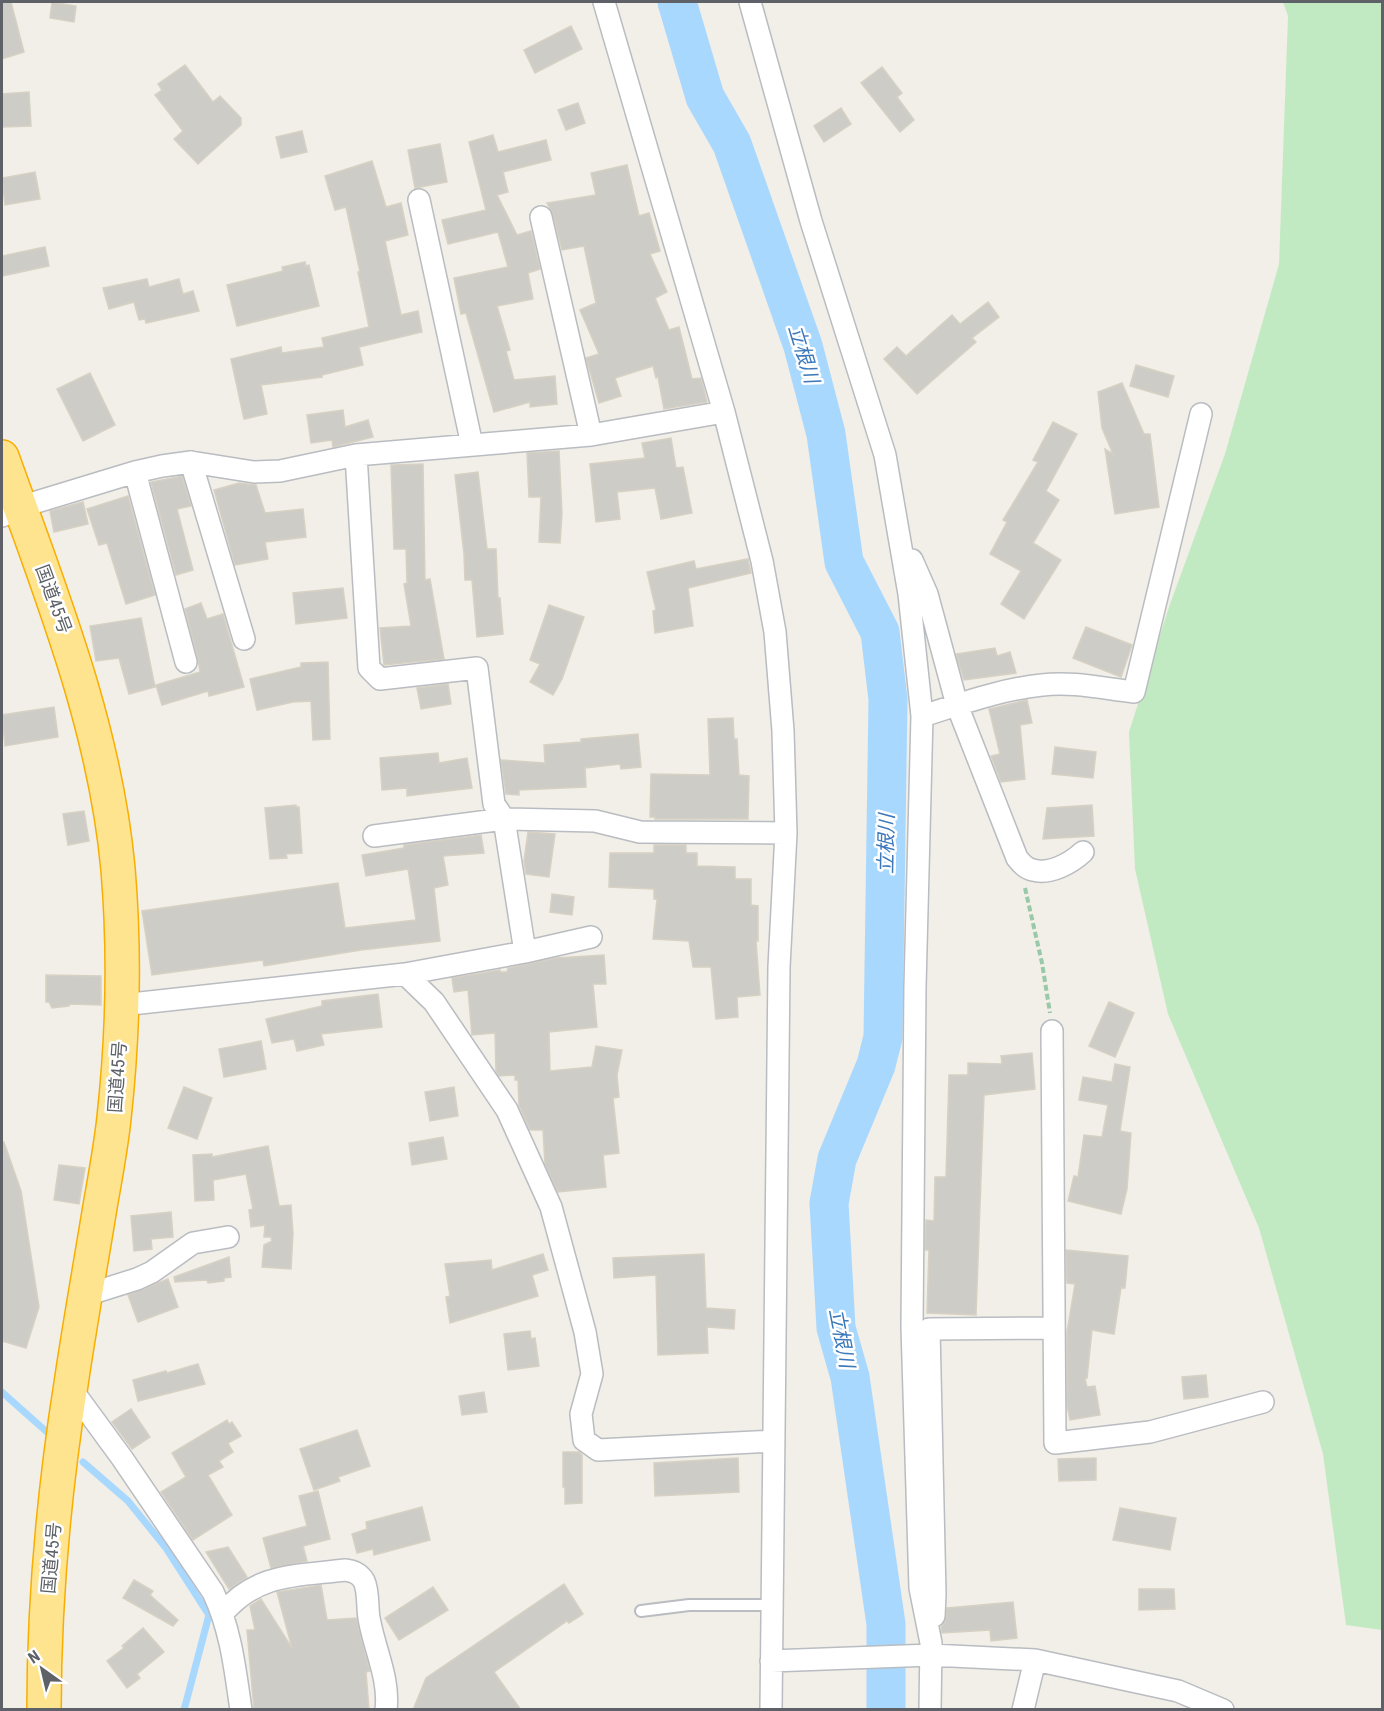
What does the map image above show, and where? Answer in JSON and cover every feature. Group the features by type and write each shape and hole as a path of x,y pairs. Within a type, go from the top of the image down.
{"highway":[{"name":"国道45号","path":"2,457 11,512 66,633 88,712 108,796 118,868 121,940 122,1005 114,1121 70,1387 51,1540 44,1647 44,1710"}],"street":[{"path":"604,2 724,412 762,561 775,632 783,731 786,833 778,967 771,1710"},
{"path":"750,2 811,221 885,455 909,594 922,716 915,987 912,1327 920,1588 929,1651"},
{"path":"419,200 472,445"},
{"path":"541,217 591,435"},
{"path":"11,512 135,472 191,462 254,472 280,471 356,455 591,435 724,412"},
{"path":"922,716 998,693 1044,684 1134,692 1201,414"},
{"path":"356,455 369,668 381,679 477,668 494,804 504,819 525,952"},
{"path":"191,462 244,639"},
{"path":"135,472 186,662"},
{"path":"899,531 927,594 957,705 1017,858 1025,866 1042,871 1070,863 1083,852"},
{"path":"374,836 504,819 595,821 640,832 786,833"},
{"path":"122,1005 405,974 525,952 591,937"},
{"path":"405,974 434,1002 507,1110 551,1207 585,1332 592,1374 581,1414 584,1440 598,1450 773,1442"},
{"path":"1052,1031 1055,1443 1149,1432 1263,1402"},
{"path":"86,1295 152,1272 193,1243 228,1237"},
{"path":"930,1710 929,1651 935,1594 929,1329 1054,1328"},
{"path":"70,1387 122,1458 213,1592 231,1638 241,1710"},
{"path":"223,1613 235,1599 252,1588 273,1579 345,1570 354,1572 362,1578 366,1585 368,1617 388,1696 386,1710"},
{"path":"771,1661 929,1651 1035,1660 1178,1691 1223,1710"},
{"path":"1023,1710 1035,1660"}],"lane":[{"path":"641,1611 689,1605 772,1605"}],"path":[{"path":"1017,858 1042,963 1052,1031"}],"green space":[{"path":"1283,2 1382,2 1382,1630 1346,1625 1323,1454 1259,1228 1168,1014 1135,869 1129,732 1170,604 1225,454 1279,264 1288,16"}],"building":[{"path":"2,2 11,2 24,52 2,59"},
{"path":"52,2 76,6 74,22 50,18"},
{"path":"571,26 582,49 535,73 524,50"},
{"path":"185,65 213,102 220,96 241,118 241,125 198,164 174,139 183,131 155,95 162,90 158,84"},
{"path":"882,67 902,93 897,97 914,120 900,132 861,83"},
{"path":"29,92 31,126 2,127 2,94"},
{"path":"578,103 585,123 566,130 558,110"},
{"path":"841,108 851,124 824,142 814,126"},
{"path":"302,131 307,152 281,158 276,137"},
{"path":"493,135 498,152 546,140 551,160 503,172 508,192 497,195 517,235 531,231 540,269 528,273 533,299 497,306 510,350 506,351 514,380 555,376 557,404 530,407 530,402 494,412 466,313 461,314 454,278 508,267 498,232 448,244 442,220 486,210 469,142"},
{"path":"440,144 447,182 415,188 408,150"},
{"path":"372,161 386,207 401,203 408,235 385,241 401,315 418,311 422,332 359,347 363,365 322,375 322,377 261,385 267,414 244,419 231,359 281,347 282,353 324,347 322,338 369,327 346,207 335,210 325,176"},
{"path":"627,165 639,216 649,213 660,251 650,254 667,292 655,298 669,330 679,327 692,379 701,378 707,402 664,409 658,377 656,378 653,366 615,378 621,396 599,403 586,358 599,354 580,310 596,303 584,246 562,250 553,214 547,203 596,195 591,173"},
{"path":"35,172 40,199 5,205 2,178"},
{"path":"45,247 49,266 2,276 2,256"},
{"path":"305,262 306,266 309,265 319,306 237,326 227,285 283,271 282,267"},
{"path":"147,279 149,287 179,279 183,294 193,291 199,311 146,323 145,319 139,320 134,302 109,309 103,288"},
{"path":"988,302 999,317 972,338 976,342 917,394 884,359 897,347 906,356 952,315 960,324"},
{"path":"1136,365 1174,376 1168,397 1130,386"},
{"path":"90,373 115,425 83,441 57,389"},
{"path":"1122,383 1144,434 1150,434 1159,507 1115,514 1105,449 1113,454 1102,428 1098,392"},
{"path":"343,410 345,427 368,420 373,437 333,447 332,440 311,443 307,415"},
{"path":"1053,422 1077,434 1046,491 1059,500 1033,543 1061,560 1024,619 1001,604 1021,571 990,554 1007,522 1003,520 1038,462 1033,460"},
{"path":"671,438 676,468 683,467 692,513 661,519 655,488 617,492 620,519 596,522 590,464 645,458 642,443"},
{"path":"559,451 562,514 560,543 539,542 541,497 529,497 527,453"},
{"path":"423,464 425,580 430,579 444,659 384,665 380,628 411,626 404,584 407,583 406,549 394,549 391,465"},
{"path":"478,472 487,549 496,549 498,598 500,598 503,634 477,637 472,580 465,580 455,475"},
{"path":"182,476 191,506 177,509 193,570 176,575 151,482"},
{"path":"239,483 256,485 265,513 303,509 306,537 265,542 268,559 235,565 214,490"},
{"path":"128,496 155,595 126,604 107,543 99,545 87,509"},
{"path":"83,502 88,524 54,532 50,511"},
{"path":"748,559 751,573 688,588 693,626 655,633 653,611 656,610 647,572 694,561 696,569"},
{"path":"343,588 347,618 296,624 293,593"},
{"path":"201,603 207,619 223,614 244,687 209,696 208,691 162,705 156,685 200,672 185,609"},
{"path":"549,605 584,617 562,679 553,695 530,682 540,664 530,660"},
{"path":"141,618 155,687 129,694 119,658 96,661 90,626"},
{"path":"1086,627 1132,645 1121,677 1073,658"},
{"path":"995,648 997,656 1010,652 1016,673 964,680 956,654"},
{"path":"328,662 330,739 313,740 311,701 293,702 257,710 250,679 301,667 301,663"},
{"path":"448,684 451,704 421,709 417,688"},
{"path":"1027,700 1032,723 1020,725 1025,779 1001,782 991,756 1000,754 989,709"},
{"path":"54,707 58,737 5,746 2,715"},
{"path":"733,718 739,775 749,776 748,819 655,819 655,817 650,817 651,774 710,775 708,719"},
{"path":"638,734 641,767 621,769 620,764 585,768 586,787 519,790 519,795 506,794 501,760 545,763 544,745"},
{"path":"1055,747 1096,752 1093,778 1052,774"},
{"path":"438,753 439,763 467,758 472,788 407,796 407,788 382,790 380,758"},
{"path":"296,805 299,807 302,853 286,854 287,858 270,859 265,808"},
{"path":"1092,805 1094,836 1043,839 1047,808"},
{"path":"84,811 89,841 68,845 63,814"},
{"path":"528,832 555,834 549,877 526,874 524,861"},
{"path":"481,835 484,853 443,856 448,885 434,888 440,941 361,950 264,966 263,960 152,975 142,911 338,883 345,928 416,920 408,869 366,876 362,855 404,848 404,845"},
{"path":"654,845 686,845 686,853 697,853 697,866 735,867 735,879 751,879 751,905 758,906 758,941 756,941 760,995 737,997 738,1017 716,1019 711,967 693,967 689,941 653,939 657,899 654,899 654,889 609,887 610,853 654,853"},
{"path":"552,894 574,897 572,915 550,912"},
{"path":"604,955 606,984 593,984 597,1027 549,1032 550,1071 592,1067 596,1046 622,1050 617,1075 619,1097 613,1098 619,1153 603,1155 606,1187 558,1192 545,1164 543,1130 530,1130 519,1105 518,1080 515,1080 515,1075 499,1076 496,1071 495,1033 472,1035 468,990 454,992 452,978 500,970 500,972 507,972 508,968 556,958"},
{"path":"46,975 101,976 101,1005 69,1004 69,1006 52,1008 49,1002 46,1002"},
{"path":"378,994 382,1027 321,1034 324,1045 297,1051 294,1039 272,1043 266,1019 322,1006 322,1001"},
{"path":"1109,1002 1134,1013 1115,1057 1089,1046"},
{"path":"261,1041 266,1069 224,1077 219,1049"},
{"path":"1032,1053 1035,1089 984,1095 976,1315 927,1313 929,1250 925,1250 926,1220 934,1221 935,1177 946,1177 949,1075 968,1075 968,1063 1002,1064 1001,1056"},
{"path":"1115,1064 1130,1067 1120,1131 1131,1133 1127,1189 1121,1214 1068,1201 1074,1176 1078,1177 1084,1135 1102,1137 1108,1105 1079,1100 1083,1077 1112,1082"},
{"path":"184,1087 212,1098 197,1139 168,1128"},
{"path":"454,1087 458,1116 430,1121 425,1092"},
{"path":"443,1137 447,1159 412,1165 409,1143"},
{"path":"2,1142 4,1142 21,1191 39,1307 26,1348 2,1341"},
{"path":"268,1146 279,1206 291,1205 293,1234 291,1269 262,1267 264,1245 272,1241 271,1237 264,1237 265,1225 251,1227 249,1210 253,1209 246,1174 213,1180 214,1200 195,1201 193,1155 212,1154 212,1157"},
{"path":"59,1165 85,1168 79,1204 54,1200"},
{"path":"171,1212 173,1237 151,1239 152,1249 134,1251 131,1216"},
{"path":"1066,1250 1128,1256 1125,1288 1121,1288 1114,1334 1092,1330 1087,1378 1085,1379 1087,1387 1095,1386 1100,1415 1070,1420 1067,1405 1067,1332 1075,1284 1067,1283"},
{"path":"543,1254 548,1270 532,1275 538,1296 450,1323 446,1297 450,1296 445,1264 491,1260 492,1270"},
{"path":"704,1254 706,1308 735,1310 734,1329 707,1327 708,1353 658,1355 656,1275 614,1278 613,1258"},
{"path":"229,1257 231,1277 224,1278 224,1281 175,1282 174,1277"},
{"path":"168,1279 178,1307 138,1322 128,1295"},
{"path":"530,1331 531,1339 535,1338 539,1366 508,1370 504,1334"},
{"path":"198,1364 205,1384 138,1401 133,1380"},
{"path":"1206,1375 1208,1397 1184,1399 1182,1377"},
{"path":"484,1392 487,1412 462,1415 459,1396"},
{"path":"131,1409 150,1437 132,1449 112,1422"},
{"path":"227,1420 229,1424 232,1422 241,1436 228,1443 233,1452 219,1461 223,1467 208,1475 232,1515 193,1540 161,1492 186,1477 172,1453"},
{"path":"357,1430 370,1466 338,1477 340,1481 314,1490 300,1449"},
{"path":"563,1452 579,1452 582,1455 582,1503 565,1504"},
{"path":"738,1458 739,1492 655,1496 654,1463"},
{"path":"1096,1458 1096,1480 1059,1481 1058,1459"},
{"path":"318,1491 330,1539 303,1546 307,1561 271,1568 263,1538 307,1526 299,1496"},
{"path":"422,1507 430,1540 374,1555 373,1549 357,1553 352,1534 367,1529 366,1522"},
{"path":"1120,1508 1176,1518 1170,1550 1113,1540"},
{"path":"228,1547 247,1577 229,1589 206,1552"},
{"path":"134,1580 153,1591 150,1595 178,1620 173,1626 123,1598"},
{"path":"564,1584 583,1614 569,1623 567,1621 494,1672 521,1710 413,1710 426,1678"},
{"path":"321,1585 327,1620 356,1618 370,1671 366,1672 369,1710 254,1710 247,1630 255,1630 250,1606 261,1599 292,1648 277,1592"},
{"path":"433,1587 448,1610 399,1640 385,1618"},
{"path":"1139,1589 1174,1589 1175,1609 1139,1610"},
{"path":"1013,1602 1017,1638 991,1641 990,1630 942,1633 941,1627 945,1622 947,1608"},
{"path":"143,1628 164,1652 137,1674 140,1678 127,1688 107,1661 124,1648 122,1646"}],"waterway":[{"name":"立根川","path":"677,2 705,97 732,144 803,346 826,434 844,562 880,632 888,699 883,1037 876,1065 837,1159 829,1203 836,1328 850,1377 886,1624 886,1710"},
{"path":"2,1392 48,1433"},
{"path":"83,1462 128,1501 166,1548 209,1615 184,1710"}]}
